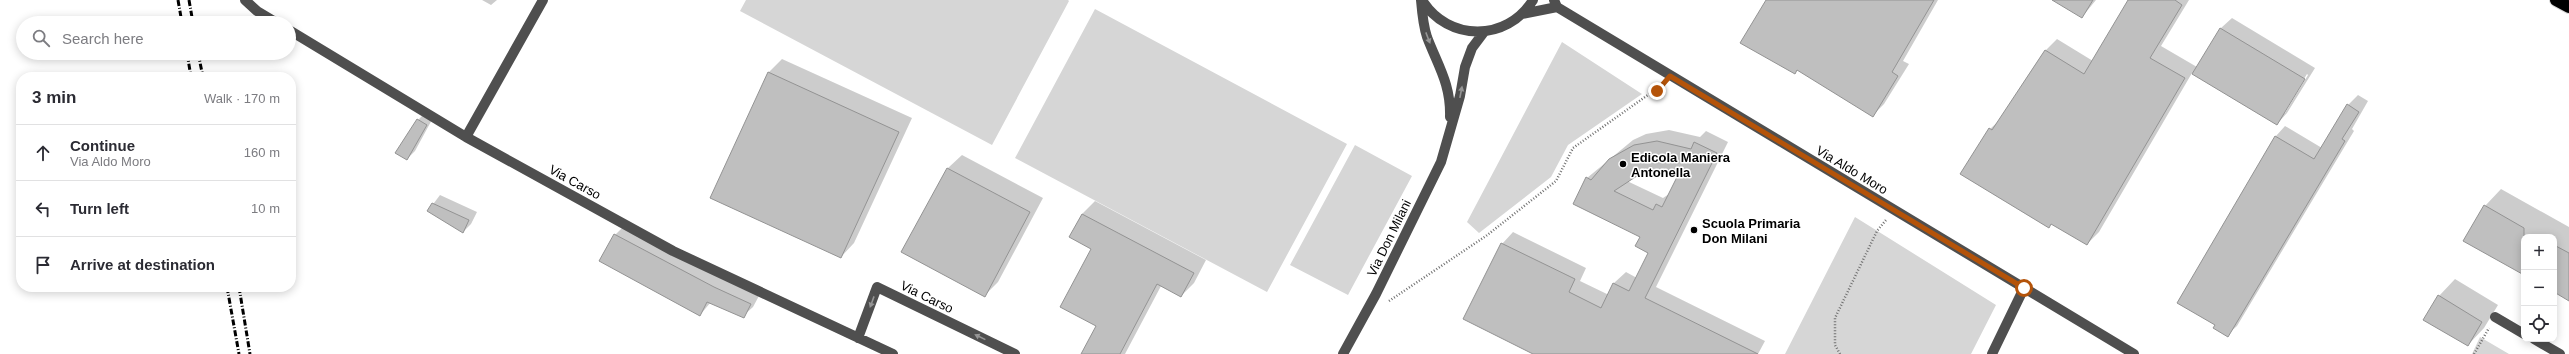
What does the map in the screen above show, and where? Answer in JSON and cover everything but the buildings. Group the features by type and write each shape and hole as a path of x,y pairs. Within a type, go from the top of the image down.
{"highway":[{"path":"2556,0 2569,7"}],"street":[{"path":"245,0 257,11 265,16"},
{"path":"466,137 543,0"},
{"path":"1421,0 1432,14 1447,25 1465,31 1484,32 1502,27 1522,14 1533,0"},
{"name":"Via Don Milani","path":"1421,0 1427,37 1442,68 1451,98 1450,129"},
{"name":"Via Aldo Moro","path":"1522,14 1556,3 1670,76 2134,354"},
{"name":"Via Don Milani","path":"1343,354 1376,294 1441,162 1470,54 1484,32"},
{"name":"Via Carso","path":"296,34 466,137 673,251 893,354"},
{"name":"Via Carso","path":"858,338 877,287 1015,354"},
{"path":"1992,354 2024,288"},
{"path":"2495,317 2521,332"},
{"path":"2539,342 2560,354"}],"path":[{"path":"1376,294 1389,301 1486,236 1556,181 1573,148 1657,91 1670,76"},
{"path":"1840,354 1835,345 1835,318 1877,231 1894,210"},
{"path":"2474,354 2495,317"}],"shaded area":[{"path":"746,0 1069,1 992,145 740,11"},
{"path":"1095,9 1347,144 1267,292 1015,158"},
{"path":"1562,42 1642,94 1568,145 1551,177 1479,233 1467,222"},
{"path":"1355,145 1412,176 1348,295 1290,265"},
{"path":"1855,217 1996,305 1971,354 1785,354"},
{"path":"2480,337 2509,354 2472,354"}],"railway":[{"path":"178,0 181,16"},
{"path":"189,0 192,16"},
{"path":"188,60 190,72"},
{"path":"199,60 202,72"},
{"path":"228,292 239,354"},
{"path":"240,292 250,354"}],"place":[{"name":"Edicola Maniera Antonella","path":"1623,164"},
{"name":"Scuola Primaria Don Milani","path":"1694,230"}],"route":[{"path":"1657,91 1670,76 2024,288"}]}
